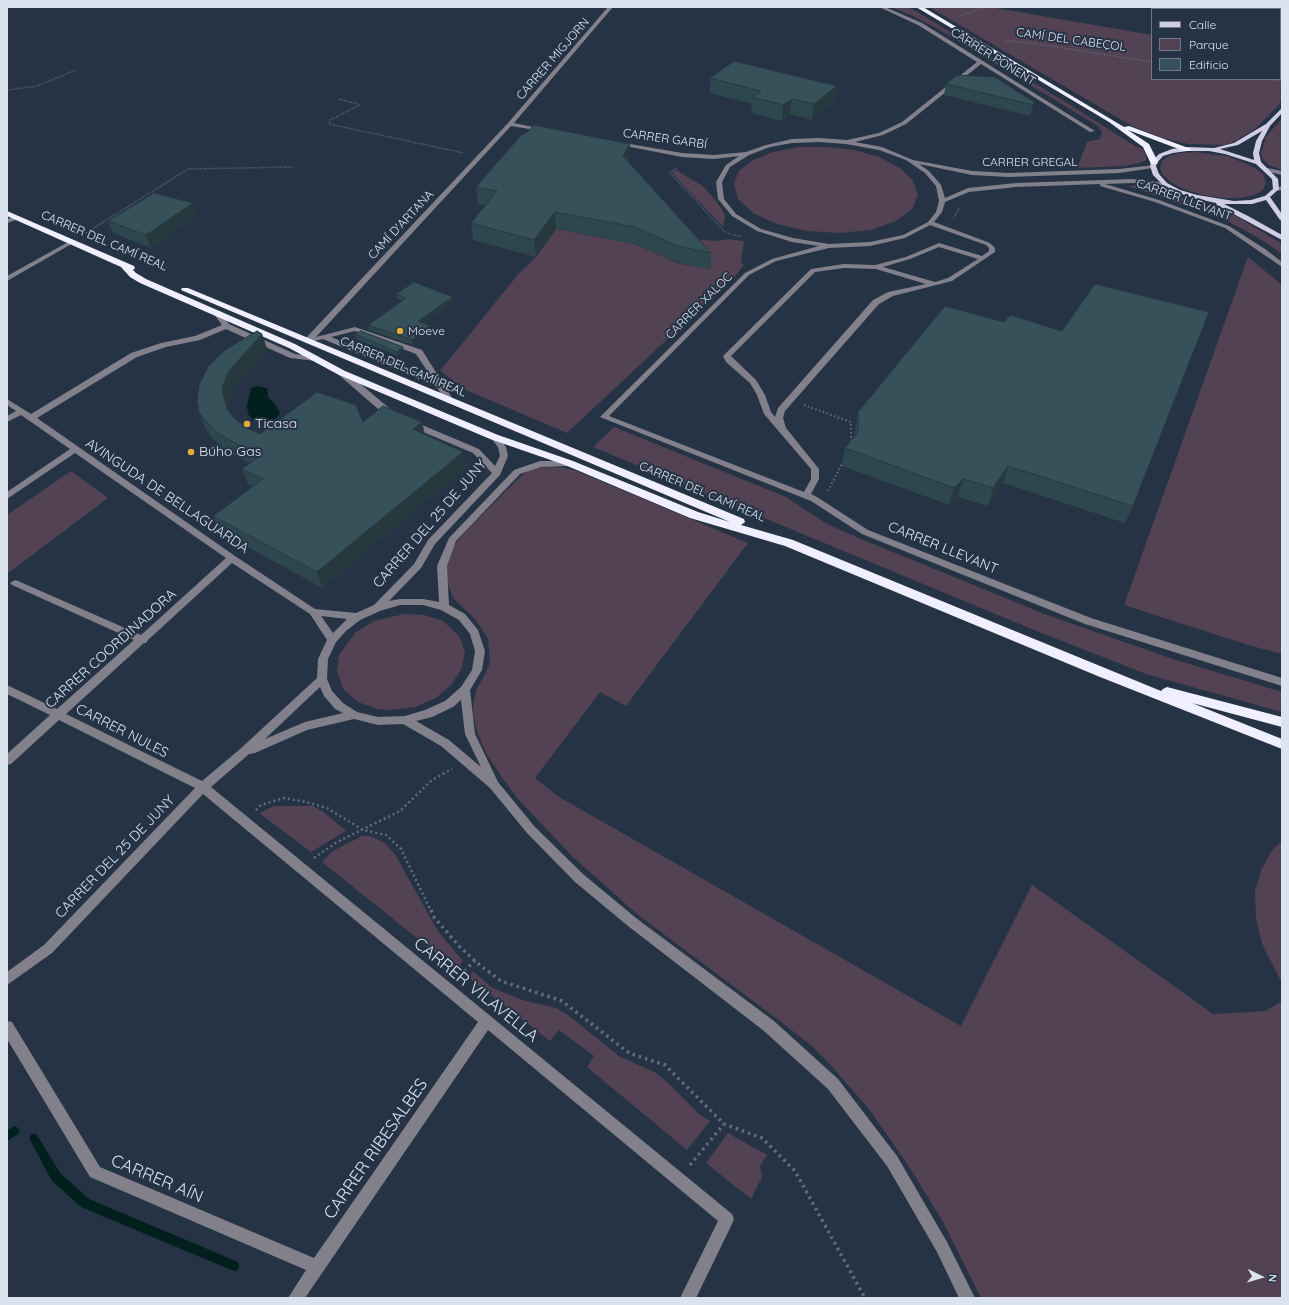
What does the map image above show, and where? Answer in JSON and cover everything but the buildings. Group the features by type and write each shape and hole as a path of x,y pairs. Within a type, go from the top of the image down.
{"highway":[{"path":"920,7 1111,121 1146,146 1154,164"},
{"path":"1111,121 1187,149"},
{"name":"CARRER DEL CAMÍ REAL","path":"7,213 124,265 789,543"},
{"path":"124,265 133,275 144,281 292,346 342,373 494,437 569,463 694,515 789,543 1104,674 1282,744"},
{"path":"1104,674 1282,722"}],"main road":[{"path":"1258,163 1256,148 1268,125 1282,110"},
{"path":"1209,149 1232,154 1258,163 1267,170 1275,179 1279,188 1267,197 1246,202 1214,201 1195,197 1178,191 1165,184 1156,175 1154,164 1161,155 1172,151 1226,148 1236,144 1268,125"},
{"path":"1267,197 1282,219"},
{"path":"1214,201 1246,216 1282,238"}],"street":[{"name":"CARRER MIGJORN","path":"510,124 611,7"},
{"name":"CARRER PONENT","path":"881,7 920,24 1092,131"},
{"path":"846,142 882,134 904,122 980,62"},
{"path":"510,124 555,132"},
{"name":"CAMÍ D'ARTANA","path":"308,341 510,124"},
{"path":"819,140 846,142 880,148 908,159 927,172 939,186 942,201 939,212 930,222 905,236 870,244 829,246 792,240 759,230 734,215 721,199 719,182 728,166 747,154 768,146 792,142 819,140"},
{"name":"CARRER GARBÍ","path":"615,144 692,156 714,157 747,154"},
{"name":"CARRER GREGAL","path":"908,159 972,173 1009,175 1119,171 1154,164"},
{"path":"1267,170 1282,173"},
{"name":"CARRER GREGAL","path":"942,201 968,190 1016,185 1132,181 1165,184"},
{"name":"CARRER LLEVANT","path":"1093,182 1157,201 1227,227 1264,250 1282,265"},
{"path":"7,221 17,218"},
{"path":"784,433 780,425 779,414 876,302 891,294 950,280 992,252 992,248 988,244 930,222"},
{"path":"7,279 72,242"},
{"path":"876,267 896,262 939,245 983,258"},
{"name":"CARRER XALOC","path":"604,417 747,274 774,260 829,246"},
{"path":"806,495 815,479 815,469 767,412 761,395 753,382 729,360 727,356 810,272 844,266 876,267 934,284"},
{"path":"217,313 226,326 293,356 316,359"},
{"path":"31,418 134,355 164,345 197,338 226,326"},
{"path":"308,341 355,329 419,352 450,400"},
{"path":"324,337 439,384"},
{"path":"342,373 388,413 476,451 497,473"},
{"name":"AVINGUDA DE BELLAGUARDA","path":"7,401 232,558 313,612 332,640"},
{"path":"7,420 21,411"},
{"name":"CARRER LLEVANT","path":"604,417 806,495 866,532 1088,621 1282,682"},
{"name":"CARRER DEL 25 DE JUNY","path":"377,608 418,566 432,542 497,473 504,456 502,447 494,437"},
{"path":"7,496 75,449"},
{"name":"CARRER DEL 25 DE JUNY","path":"444,607 442,566 452,540 517,472 540,464 569,463"},
{"name":"CARRER COORDINADORA","path":"7,761 143,640 232,558"},
{"path":"15,583 143,640"},
{"path":"400,602 423,602 444,607 462,617 475,632 480,651 477,670 465,690 449,704 428,714 406,720 378,721 354,715 339,706 328,693 322,679 323,659 332,640 343,628 357,617 377,608 400,602"},
{"name":"AVINGUDA DE BELLAGUARDA","path":"313,612 357,617"},
{"name":"CARRER DEL 25 DE JUNY","path":"7,979 48,949 203,787 243,753 322,679"},
{"name":"CARRER NULES","path":"7,689 203,787"},
{"path":"465,690 470,734 494,785"},
{"name":"CARRER DEL 25 DE JUNY","path":"243,753 305,726 354,715"},
{"path":"406,720 445,743 466,760 494,785 531,830 579,878 632,922 769,1026 833,1084 892,1161 942,1247 967,1298"},
{"name":"CARRER VILAVELLA","path":"203,787 727,1220 688,1298"},
{"name":"CARRER RIBESALBES","path":"296,1298 487,1021"},
{"name":"CARRER AÍN","path":"7,1027 95,1172 317,1267"}],"path":[{"path":"955,18 985,7"},
{"name":"CAMÍ DEL CABEÇOL","path":"1004,42 1024,42 1151,62"},
{"path":"7,90 37,86 76,70"},
{"path":"339,99 360,105 330,120 329,124 480,157"},
{"path":"692,156 681,166 670,172 724,231 732,235 747,236"},
{"path":"72,242 188,169 293,167"},
{"path":"945,228 952,221 960,207"},
{"path":"790,400 851,422 851,445"},
{"path":"827,493 846,459"},
{"path":"302,870 320,854 337,842 400,811 432,780 466,760"},
{"path":"244,821 261,805 284,798 328,808 363,830 386,835 401,849 434,917 474,960 501,981 562,1001 629,1053 665,1066 724,1124 762,1138 795,1171 865,1298"},
{"path":"448,990 474,960"},
{"path":"678,1180 724,1124"}],"green space":[{"path":"891,7 908,7 919,13 1135,146 1143,149 1146,160 1140,163 1124,166 1077,168 1087,142 1100,139 1102,132 1098,126 938,29 911,15"},
{"path":"929,7 990,7 1151,35 1151,80 1281,80 1282,58 1282,99 1278,106 1255,129 1232,143 1225,145 1188,144 1163,138 1132,126"},
{"path":"1282,118 1282,170 1269,165 1263,159 1261,154 1266,137"},
{"path":"799,147 826,147 854,150 879,157 900,168 913,181 918,195 912,209 896,221 871,230 840,233 807,231 777,224 753,213 738,199 734,184 739,171 753,160 773,152"},
{"path":"1195,152 1227,156 1254,167 1263,174 1266,182 1263,190 1254,195 1240,198 1222,198 1186,190 1172,183 1163,175 1160,168 1162,161 1169,156 1180,153"},
{"path":"676,170 703,186 716,201 724,213 725,218 723,227 672,173"},
{"path":"1141,185 1160,189 1215,207 1238,217 1282,244 1282,254 1267,243 1226,220 1128,186"},
{"path":"556,229 635,244 677,263 699,267 707,259 690,238 718,241 729,239 744,241 741,263 744,265 736,275 567,433 466,390 440,371 520,272 536,257"},
{"path":"1248,257 1282,285 1282,654 1248,645 1124,605"},
{"path":"614,427 786,497 827,524 861,539 1047,615 1173,659 1282,692 1282,712 1146,674 1034,630 593,447"},
{"path":"537,468 566,468 579,472 748,543 626,706 600,692 535,778 559,797 961,1026 1032,885 1213,1014 1266,1011 1282,1001 1282,1298 981,1298 942,1220 908,1165 869,1109 827,1061 812,1046 776,1018 638,915 572,856 517,798 486,753 477,732 473,714 474,700 477,688 490,663 488,639 476,620 453,598 446,578 446,564 452,549 462,535 518,479 526,472"},
{"path":"71,471 108,498 7,574 7,515"},
{"path":"404,614 424,615 443,621 459,636 465,651 462,668 452,684 436,698 415,707 391,710 377,709 358,702 344,690 337,672 339,655 356,632 374,621"},
{"path":"274,806 313,806 322,811 346,831 311,852 259,813"},
{"path":"362,836 370,836 385,843 396,856 436,928 463,961 457,970 322,862 331,852"},
{"path":"1282,841 1282,983 1262,944 1256,918 1255,891 1262,868 1273,849"},
{"path":"473,971 491,987 522,1000 556,1008 568,1015 619,1056 656,1073 699,1114 710,1121 687,1150 587,1067 594,1056 559,1030 550,1041 468,977"},
{"path":"728,1133 767,1155 760,1166 762,1177 751,1199 706,1163"}],"shaded area":[{"path":"258,386 267,388 268,397 278,408 280,414 275,419 265,423 254,421 248,414 247,405 251,388"}],"waterway":[{"path":"7,1136 15,1131"},
{"path":"34,1138 56,1177 85,1203 234,1266"}],"place":[{"name":"Moeve","path":"400,331"},
{"name":"Ticasa","path":"247,424"},
{"name":"Búho Gas","path":"191,452"}]}
